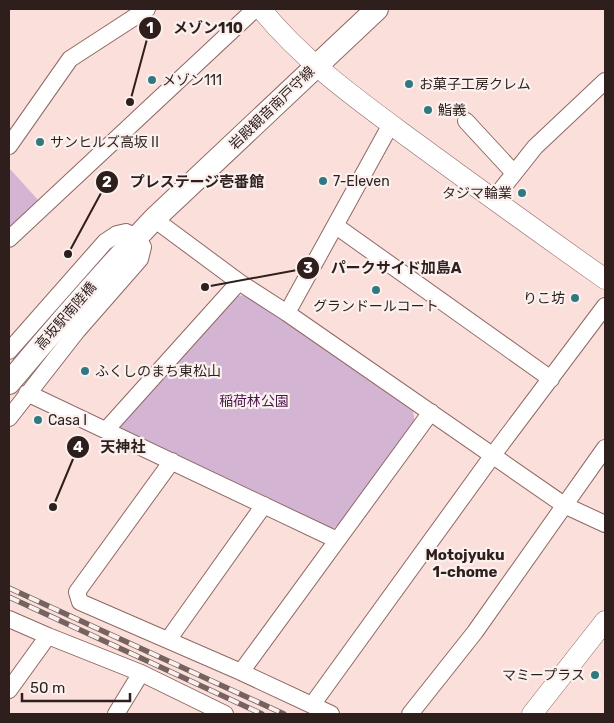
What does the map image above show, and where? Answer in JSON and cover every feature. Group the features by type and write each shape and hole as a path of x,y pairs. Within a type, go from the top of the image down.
{"main road":[{"name":"岩殿観音南戸守線","path":"130,244 154,219 377,9"},
{"name":"高坂駅南陸橋","path":"18,388 56,326 130,244"}],"street":[{"path":"9,146 70,59 147,9"},
{"path":"9,238 255,9"},
{"path":"260,9 288,40 316,65 391,124 493,200 605,279"},
{"path":"493,200 535,147 605,81"},
{"path":"466,121 514,173"},
{"path":"288,313 391,124"},
{"path":"154,219 239,282 288,313 564,505 605,524"},
{"path":"336,226 551,379"},
{"path":"11,343 105,242 117,234 126,232 130,244"},
{"path":"106,430 239,282"},
{"path":"312,705 493,455 605,306"},
{"path":"9,418 18,388 337,540"},
{"path":"241,672 430,412"},
{"path":"410,714 475,632 605,448"},
{"path":"172,461 77,592 80,602 241,672 331,714"},
{"path":"168,640 264,505"},
{"path":"9,618 48,636 141,673 220,713"},
{"path":"532,714 605,621"},
{"path":"9,690 48,636"},
{"path":"116,714 141,673"}],"green space":[{"path":"9,168 39,201 9,230"},
{"name":"稲荷林公園","path":"246,295 413,411 415,423 339,525 332,529 121,430 120,420 237,296"}],"railway":[{"path":"9,588 284,714"},
{"path":"9,597 262,714"}],"place":[{"name":"メゾン111","path":"152,80"},
{"name":"お菓子工房クレム","path":"409,84"},
{"name":"メゾン110","path":"130,102"},
{"name":"鮨義","path":"428,110"},
{"name":"サンヒルズ高坂Ⅱ","path":"40,142"},
{"name":"7-Eleven","path":"323,181"},
{"name":"タジマ輪業","path":"522,193"},
{"name":"プレステージ壱番館","path":"68,254"},
{"name":"パークサイド加島A","path":"205,287"},
{"name":"グランドールコート","path":"376,290"},
{"name":"りこ坊","path":"575,298"},
{"name":"ふくしのまち東松山","path":"85,371"},
{"name":"Casa I","path":"38,420"},
{"name":"天神社","path":"53,507"},
{"name":"マミープラス","path":"595,675"}],"district":[{"name":"Motojyuku 1-chome","path":"465,564"}]}
